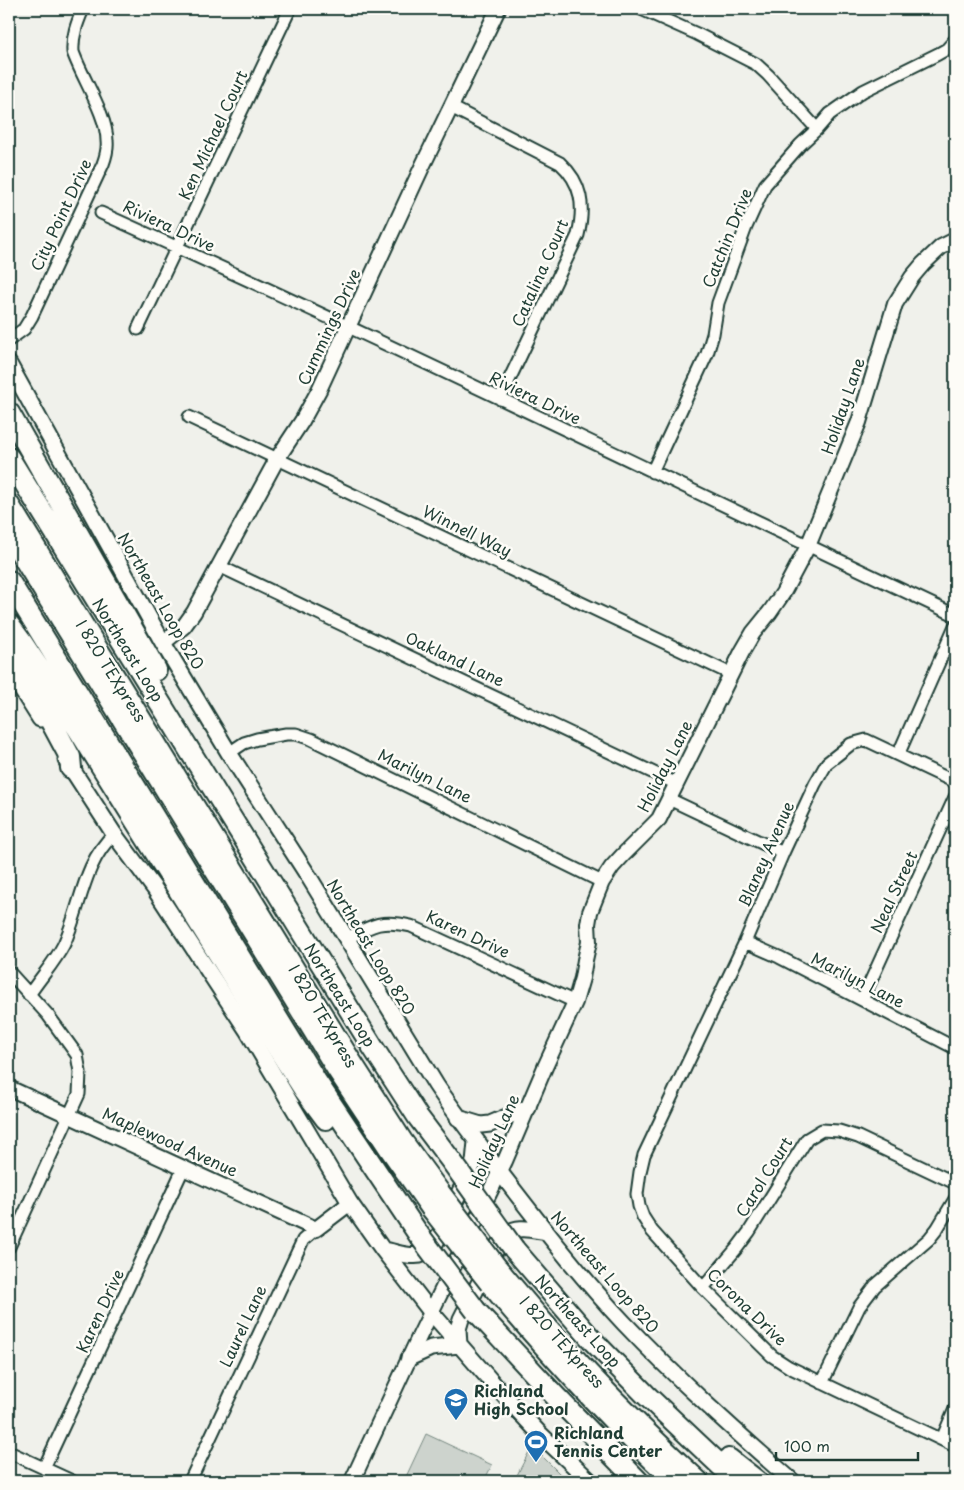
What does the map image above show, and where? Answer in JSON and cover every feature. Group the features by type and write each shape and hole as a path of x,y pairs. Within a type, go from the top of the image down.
{"highway":[{"path":"9,413 165,686 170,716"},
{"name":"Northeast Loop","path":"9,458 170,716 283,903 418,1117 514,1249 593,1340 646,1395 737,1481"},
{"name":"I 820 TEXpress","path":"9,505 350,1060 402,1141 436,1201"},
{"name":"I 820 TEXpress","path":"9,534 337,1069 390,1150 436,1201 493,1275 533,1335 577,1384 675,1481"},
{"path":"9,581 316,1081 419,1235 476,1311 638,1481"},
{"path":"9,626 55,692 304,1088 407,1230 419,1235"},
{"path":"9,643 70,757 71,768"},
{"name":"I 820 TEXpress","path":"493,1275 543,1324 647,1434 698,1481"},
{"path":"646,1395 675,1406 723,1453 757,1481"}],"main road":[{"name":"Northeast Loop 820","path":"9,364 163,643 229,753 436,1086 458,1118 582,1276 695,1395 792,1481"},
{"path":"9,670 114,834 154,888 247,1030 350,1203 383,1250 431,1312 518,1412 590,1481"},
{"path":"458,1118 481,1125 490,1124 528,1108"},
{"path":"383,1250 419,1256 427,1254 433,1248 474,1162 476,1142"},
{"path":"459,1345 458,1329 461,1320 503,1236 511,1230 519,1228 546,1232"},
{"path":"409,1358 431,1348 459,1345"}],"street":[{"name":"City Point Drive","path":"9,340 24,329 32,316 107,152 108,139 103,120 73,52 72,43 83,9"},
{"name":"Ken Michael Court","path":"138,329 290,9"},
{"name":"Cummings Drive","path":"163,643 184,626 194,612 278,459 306,414 349,327 450,107 498,9"},
{"path":"641,9 697,34 756,64 817,129"},
{"name":"Catchin Drive","path":"652,472 707,354 713,334 718,303 746,227 765,185 830,114 863,91 947,49 955,40"},
{"name":"Catalina Court","path":"450,107 560,163 574,178 579,190 582,209 578,235 500,399"},
{"name":"Riviera Drive","path":"101,213 349,327 955,615"},
{"name":"Holiday Lane","path":"352,1481 431,1312 500,1172 574,1002 586,960 590,912 602,882 612,867 659,819 742,652 753,633 783,593 808,546 859,422 895,304 912,277 923,264 941,247 955,240"},
{"name":"Winnell Way","path":"189,417 731,674"},
{"name":"Oakland Lane","path":"219,566 677,784"},
{"path":"898,755 955,626"},
{"name":"Marilyn Lane","path":"229,753 244,743 257,739 286,734 296,734 311,738 602,882"},
{"name":"Blaney Avenue","path":"643,1161 815,784 827,763 851,744 866,740 955,782"},
{"name":"Neal Street","path":"862,1000 955,797"},
{"path":"669,799 783,854"},
{"path":"30,994 64,943 90,871 104,843 114,834"},
{"name":"Karen Drive","path":"346,939 377,923 395,922 412,926 574,1002"},
{"name":"Marilyn Lane","path":"744,942 779,957 955,1048"},
{"path":"9,972 48,1015 77,1055 80,1072 80,1094 9,1247"},
{"name":"Maplewood Avenue","path":"9,1088 316,1229"},
{"name":"Carol Court","path":"703,1288 749,1232 807,1139 822,1130 839,1130 858,1137 955,1183"},
{"name":"Corona Drive","path":"643,1161 638,1194 639,1206 643,1217 652,1231 703,1288 772,1356 955,1446"},
{"name":"Karen Drive","path":"44,1468 184,1167"},
{"path":"822,1382 859,1307 875,1286 929,1239 955,1200"},
{"name":"Laurel Lane","path":"190,1481 303,1240 350,1203"},
{"path":"942,1439 955,1409"},
{"path":"9,1452 72,1481"}],"shaded area":[{"path":"426,1434 492,1465 484,1481 404,1481"},
{"name":"Richland Tennis Center","path":"532,1446 567,1481 514,1481"}],"place":[{"name":"Richland High School","path":"456,1421"},
{"name":"Richland Tennis Center","path":"536,1463"}]}
